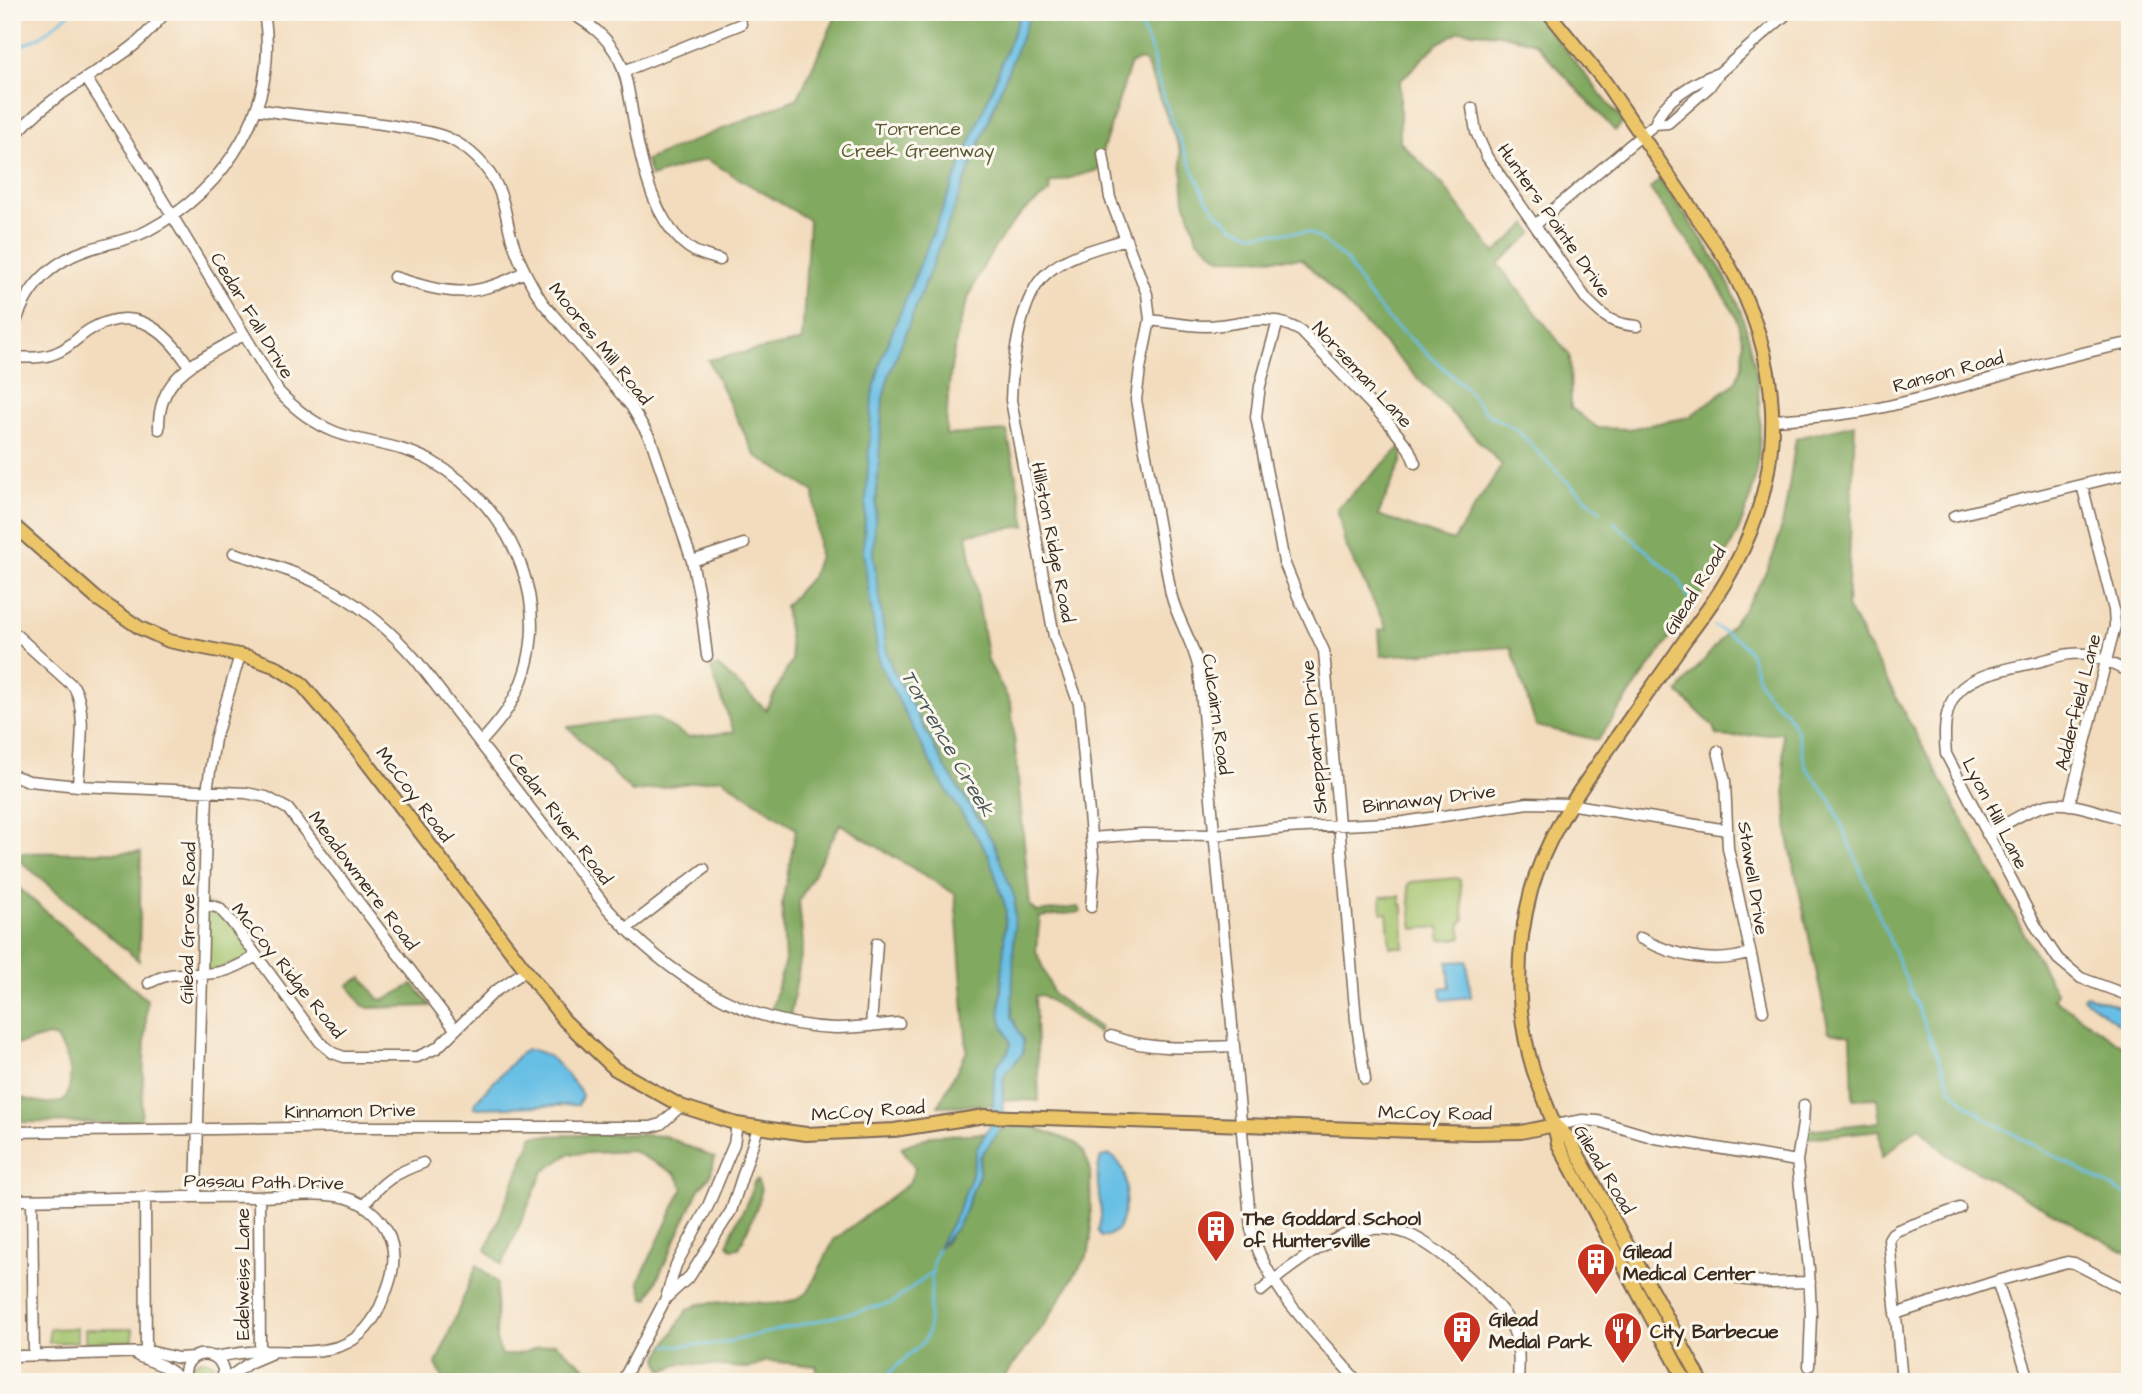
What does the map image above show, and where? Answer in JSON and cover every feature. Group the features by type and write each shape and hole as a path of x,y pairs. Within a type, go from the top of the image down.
{"main road":[{"name":"Gilead Road","path":"1548,12 1582,52 1642,135 1725,258 1747,299 1761,337 1766,357 1773,421 1769,466 1763,494 1756,518 1735,566 1703,616 1559,820 1537,870 1523,929 1518,983 1526,1042 1555,1125 1558,1144 1684,1378"},
{"name":"McCoy Road","path":"12,524 90,593 140,628 169,641 240,655 274,666 300,682 321,704 564,1020 598,1054 636,1082 681,1106 737,1124 806,1134 908,1128 985,1116 1473,1133 1521,1132 1555,1125"},
{"name":"Gilead Road","path":"1555,1125 1572,1143 1702,1382"}],"street":[{"path":"12,140 27,121 48,104 131,48 166,12"},
{"path":"12,338 24,301 31,289 57,264 88,250 134,237 172,216 200,195 223,171 242,142 257,109 266,69 264,12"},
{"path":"569,12 603,36 624,71 641,157 655,200 665,219 680,240 693,250 720,260"},
{"path":"1535,225 1655,124 1668,123 1709,87 1719,73 1789,12"},
{"path":"624,71 741,24"},
{"name":"Cedar Fall Drive","path":"86,78 274,386 301,413 332,431 392,445 448,472 480,499 509,537 527,579 533,612 532,642 517,693 504,715 481,742"},
{"name":"Hunters Pointe Drive","path":"1472,108 1476,132 1487,157 1587,300 1608,320 1637,327"},
{"name":"Moores Mill Road","path":"257,109 368,121 431,132 452,140 478,159 498,186 516,253 543,303 631,406 645,427 661,466 692,561 707,656"},
{"name":"Culcairn Road","path":"1103,154 1108,191 1147,294 1150,320 1137,386 1139,422 1175,611 1197,658 1199,670 1251,1229 1273,1280 1358,1382"},
{"name":"Hillston Ridge Road","path":"1091,907 1094,868 1079,704 1074,685 1057,648 1042,579 1014,424 1011,378 1026,310 1038,283 1047,272 1126,239"},
{"path":"394,277 436,290 465,293 524,272"},
{"name":"Norseman Lane","path":"1150,320 1205,326 1249,319 1278,321 1301,331 1388,422 1409,449 1415,463"},
{"path":"12,357 41,357 53,354 62,351 100,325 127,320 150,324 156,328 174,344 189,366"},
{"name":"Shepparton Drive","path":"1278,321 1260,386 1256,417 1284,562 1324,651 1356,1020 1364,1079"},
{"path":"159,429 160,413 167,389 189,366 243,335"},
{"name":"Ranson Road","path":"1773,421 1868,410 1931,396 2090,350 2130,343"},
{"path":"1954,516 2130,472"},
{"name":"Adderfield Lane","path":"2069,805 2115,626 2114,610 2082,485"},
{"path":"692,561 744,544"},
{"name":"Cedar River Road","path":"234,553 303,575 329,587 369,614 402,644 481,742 599,898 653,955 683,977 706,991 751,1011 802,1025 832,1028 900,1023"},
{"path":"12,631 74,687 78,694 81,710 78,786"},
{"name":"Lyon Hill Lane","path":"2130,672 2090,654 2074,653 1987,673 1973,679 1959,692 1946,711 1943,729 1946,754 2037,928 2057,959 2081,978 2130,996"},
{"name":"Gilead Grove Road","path":"196,1195 200,1128 207,791 217,729 240,655"},
{"name":"Stawell Drive","path":"1718,751 1725,781 1728,848 1763,1011"},
{"name":"Meadowmere Road","path":"12,775 29,781 78,786 207,791 266,797 288,809 455,1029"},
{"name":"Binnaway Drive","path":"1091,838 1142,834 1215,835 1338,824 1404,822 1528,803 1569,804 1727,830"},
{"path":"1987,834 2036,809 2054,804 2069,805 2130,821"},
{"path":"626,929 704,869"},
{"name":"McCoy Ridge Road","path":"205,904 219,908 231,921 320,1042 332,1053 344,1057 416,1057 438,1048 494,992 525,971"},
{"path":"1640,938 1660,948 1699,957 1725,959 1749,953"},
{"path":"871,1026 877,943"},
{"path":"149,983 171,973 204,974 228,970 256,956"},
{"path":"1111,1036 1133,1043 1152,1045 1233,1046"},
{"path":"1804,1105 1797,1161 1810,1282 1809,1366"},
{"name":"Kinnamon Drive","path":"12,1132 200,1128 651,1127 661,1125 681,1106"},
{"name":"McCoy Road","path":"1555,1125 1584,1120 1598,1121 1655,1138 1797,1161"},
{"path":"622,1382 666,1298 676,1265 708,1206 734,1144 737,1124"},
{"path":"666,1298 690,1276 730,1211 758,1128"},
{"path":"364,1205 380,1185 393,1175 423,1163"},
{"name":"Passau Path Drive","path":"12,1200 196,1195 339,1197 364,1205 384,1227 393,1248 393,1271 378,1315 360,1336 337,1348 323,1351 260,1351 214,1357 206,1354 178,1357 146,1353 12,1356"},
{"path":"145,1197 146,1353"},
{"name":"Edelweiss Lane","path":"258,1197 260,1351"},
{"path":"32,1200 34,1355"},
{"path":"1902,1382 1889,1246 1892,1234 1960,1208"},
{"path":"1261,1291 1273,1280 1344,1235 1359,1230 1376,1229 1406,1233 1435,1249 1498,1306 1508,1319 1518,1344 1518,1382"},
{"path":"1895,1314 2067,1262 2074,1263 2130,1292"},
{"path":"1739,1279 1771,1283 1810,1282"},
{"path":"1997,1281 2030,1382"},
{"name":"Passau Path Drive","path":"222,1382 249,1363 279,1352"},
{"path":"131,1354 152,1361 186,1382"},
{"path":"186,1382 185,1367 194,1357"},
{"path":"214,1357 223,1371 222,1382"},
{"path":"1668,1382 1684,1378"}],"green space":[{"name":"Torrence Creek Greenway","path":"838,12 1535,12 1623,122 1615,131 1535,43 1500,34 1460,31 1437,44 1400,81 1400,142 1443,185 1495,253 1527,224 1533,233 1498,264 1570,356 1571,408 1598,428 1629,429 1689,417 1735,383 1742,366 1743,342 1736,316 1708,268 1650,189 1660,179 1704,242 1733,292 1754,361 1760,441 1757,468 1743,519 1714,575 1598,740 1536,726 1511,647 1381,656 1379,630 1387,629 1345,544 1337,508 1402,446 1402,460 1378,515 1453,541 1502,465 1302,259 1220,258 1197,239 1185,201 1181,152 1146,63 1141,60 1131,63 1100,158 1101,169 1049,184 1050,192 1016,219 982,268 961,320 947,405 946,435 1007,431 1026,526 967,534 988,661 1011,704 1030,906 1037,912 1078,907 1081,912 1040,917 1036,951 1054,995 1100,1028 1098,1033 1042,995 1035,996 1039,1101 995,1099 994,1105 938,1106 967,1051 955,894 840,824 799,901 803,945 790,1017 771,1012 785,960 782,904 796,829 721,778 632,792 568,727 654,717 688,737 734,732 711,669 718,666 766,710 792,660 785,606 812,576 819,556 814,492 755,455 708,360 802,341 809,220 706,159 651,177 646,160 798,98"},
{"path":"1855,424 1847,607 2057,994 2053,998 2130,1051 2130,1255 1946,1154 1919,1126 1882,1157 1880,1130 1807,1138 1808,1130 1880,1122 1877,1098 1853,1099 1851,1036 1829,1032 1788,837 1782,733 1729,737 1716,735 1713,726 1678,692 1733,624 1767,569 1782,523 1796,438"},
{"path":"141,852 139,961 12,854 12,853"},
{"path":"1457,878 1460,880 1464,920 1460,924 1462,938 1441,940 1439,927 1413,929 1408,885 1411,882"},
{"path":"12,882 147,1000 141,1123 12,1122 12,1097 44,1103 64,1101 70,1084 70,1068 55,1038 49,1036 12,1046"},
{"path":"1400,896 1403,905 1404,947 1390,947 1387,913 1382,913 1381,897"},
{"path":"205,904 219,908 256,956 204,974"},
{"path":"362,977 379,999 385,1000 413,984 431,1006 369,1008 362,1005 348,985"},
{"path":"1032,1126 1076,1143 1083,1151 1090,1167 1091,1237 1089,1252 1044,1325 1000,1382 815,1382 817,1366 766,1361 745,1368 681,1363 666,1370 661,1369 658,1357 687,1310 699,1304 738,1301 775,1304 795,1300 808,1292 834,1240 909,1183 915,1168 901,1147 931,1136 986,1133 981,1141 967,1191 944,1244 963,1215 979,1174 980,1158 987,1146 998,1132 1005,1128"},
{"path":"533,1136 665,1136 715,1158 710,1176 699,1189 648,1299 644,1298 639,1281 683,1188 676,1174 633,1151 569,1154 543,1172 502,1265 486,1250"},
{"path":"757,1180 761,1192 757,1207 739,1248 732,1249 728,1244 730,1236"},
{"path":"477,1265 497,1283 496,1340 502,1355 517,1354 555,1343 603,1382 445,1382 436,1364"},
{"path":"77,1328 77,1342 49,1343 49,1329"},
{"path":"85,1329 133,1329 133,1341 85,1342"},
{"path":"199,1360 215,1365 217,1382 190,1382 189,1370"}],"water":[{"path":"1021,12 1031,12 889,375 883,398 873,553 887,653 892,668 945,767 993,842 1015,899 1012,1017 1023,1040 1023,1053 1004,1075 1002,1122 980,1157 979,1174 963,1215 956,1228 936,1251 957,1213 971,1178 977,1148 992,1122 996,1066 1008,1052 1011,1043 1002,1024 1000,1011 1006,909 988,854 937,775 879,663 863,552 872,397 882,357"},
{"path":"1467,961 1471,997 1442,1000 1441,988 1450,987 1448,962"},
{"path":"2086,995 2130,1010 2130,1032 2083,998"},
{"path":"527,1050 543,1053 562,1069 579,1089 582,1096 578,1105 474,1108 475,1102 520,1054"},
{"path":"1110,1155 1118,1161 1123,1170 1126,1200 1118,1229 1101,1237 1098,1231 1101,1214 1098,1172 1101,1157"}],"waterway":[{"path":"12,50 40,37 71,12"},
{"path":"1135,12 1152,52 1157,78 1175,130 1206,198 1218,214 1234,227 1251,234 1300,232 1310,233 1321,239 1346,260 1365,291 1390,321 1464,386 1486,413 1517,430 1564,479 1601,511"},
{"path":"1614,522 1679,580 1694,608"},
{"path":"1714,626 1738,640 1749,651 1767,695 1786,712 1797,731 1806,767 1832,802 1952,1090 1988,1120 2130,1197"},
{"name":"Torrence Creek","path":"879,1382 924,1342 928,1332 933,1262 938,1248"},
{"path":"667,1346 719,1344 892,1303 932,1272"},
{"path":"570,1382 571,1373 602,1369"}],"place":[{"name":"The Goddard School of Huntersville","path":"1216,1263"},
{"name":"Gilead Medical Center","path":"1596,1296"},
{"name":"Gilead Medial Park","path":"1462,1364"},
{"name":"City Barbecue","path":"1623,1365"}]}
